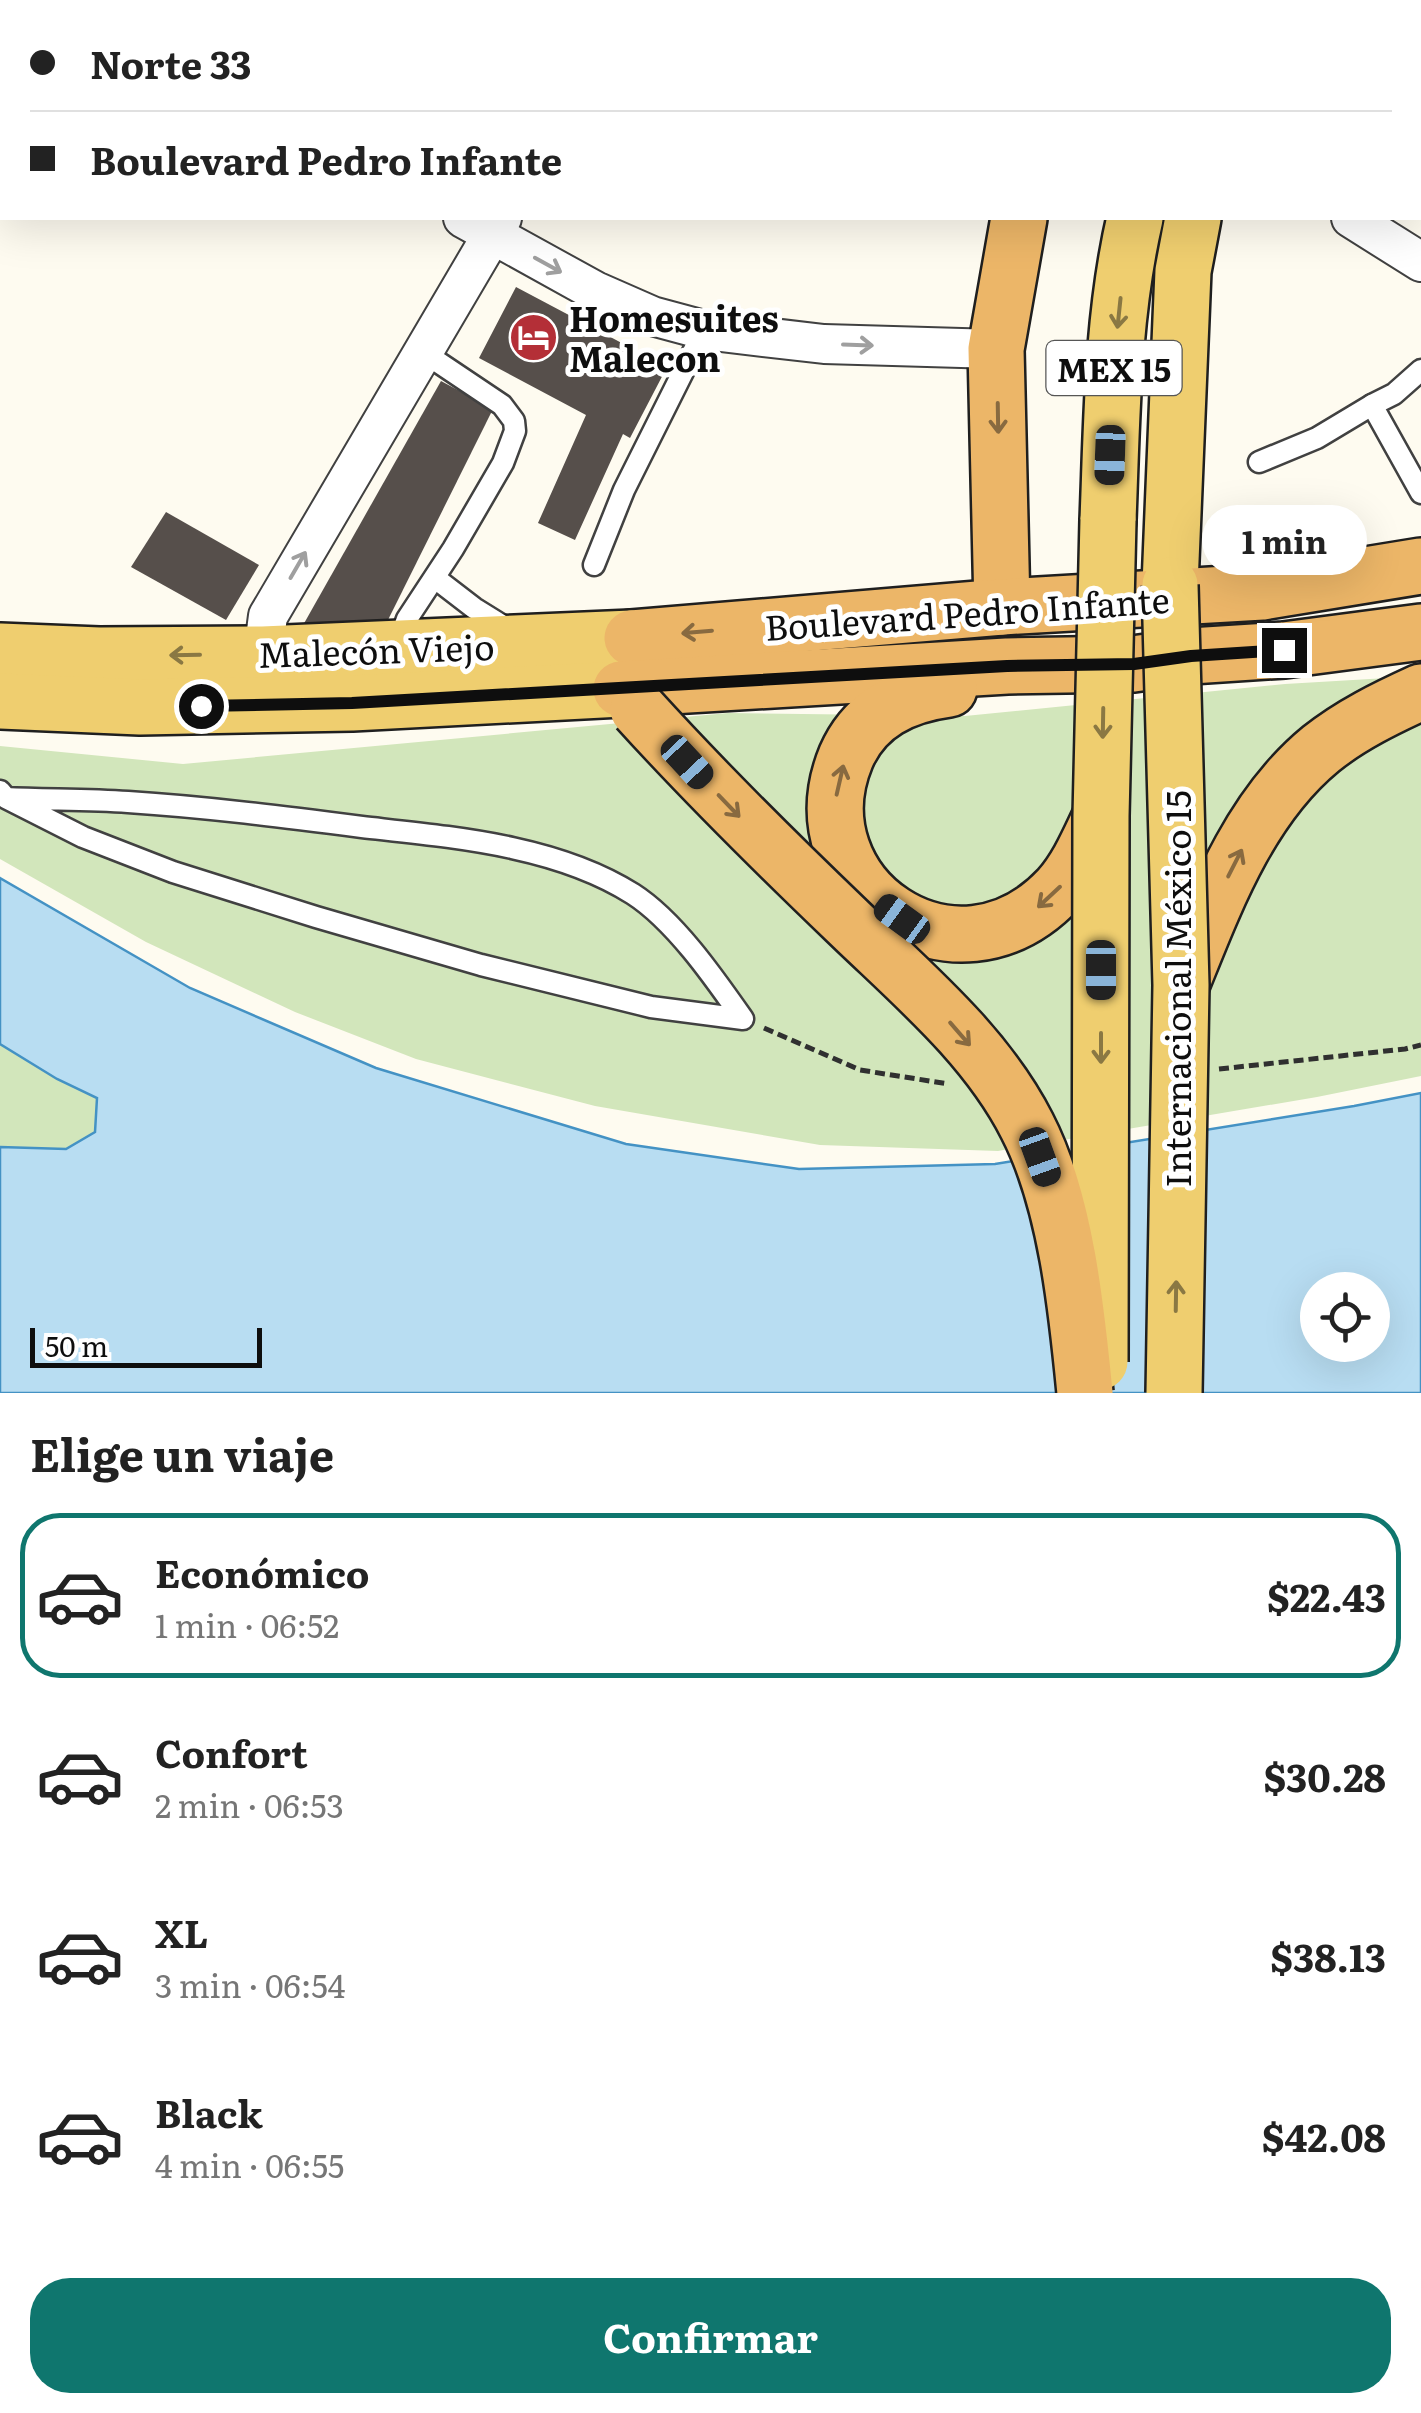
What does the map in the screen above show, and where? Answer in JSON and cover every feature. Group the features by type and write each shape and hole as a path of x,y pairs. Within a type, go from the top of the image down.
{"highway":[{"path":"1002,607 996,350 1020,220"},
{"name":"Boulevard Pedro Infante","path":"630,679 1002,607 1262,592 1421,566"},
{"path":"1196,651 1214,638 1243,630 1421,602"},
{"name":"Boulevard Pedro Infante","path":"630,679 1134,664 1196,651 1284,650 1421,632"},
{"path":"1102,816 1076,867 1039,907 1000,929 954,936 930,932 878,902 850,866 840,840 836,793 852,744 868,723 898,702 916,695 1134,664"},
{"path":"630,679 735,813 933,1004 1012,1098 1029,1128 1050,1184 1073,1298 1085,1393"},
{"path":"1181,984 1239,854 1285,786 1320,751 1354,727 1421,692"}],"main road":[{"name":"MEX 15","path":"1100,1393 1102,816 1108,520 1114,357 1124,265 1135,220"},
{"name":"Internacional México 15","path":"1174,1393 1181,984 1170,584 1183,271 1193,220"},
{"name":"Malecón Viejo","path":"0,651 263,654 533,642 630,679"},
{"path":"0,701 140,707 334,703 630,679"}],"street":[{"path":"1354,220 1421,262"},
{"path":"263,654 268,616 423,352 486,223 595,291 652,316 704,330 824,344 996,350"}],"lane":[{"path":"594,565 624,490 704,330"},
{"path":"397,648 407,619 503,463 516,431 514,420 502,405 423,352"},
{"path":"1260,462 1317,438 1394,394 1421,370"},
{"path":"1372,406 1421,493"},
{"path":"434,578 507,630 533,642"},
{"path":"3,794 240,812 456,838 556,860 603,878 655,912 714,977 743,1019 651,1007 481,966 334,922 155,865 83,837 3,794"}],"green space":[{"path":"1421,676 1421,1076 998,1151 820,1145 595,1106 416,1059 295,1012 146,942 0,859 0,746 183,764 728,713 965,716 1285,684"},
{"path":"0,1044 57,1079 97,1097 95,1132 66,1150 0,1147"}],"water":[{"path":"0,878 190,988 376,1068 626,1144 799,1169 995,1164 1421,1093 1421,1393 0,1393 0,1147 66,1149 95,1132 97,1098 0,1044"}],"building":[{"path":"516,287 667,367 630,438 623,434 575,540 538,523 586,415 479,358"},
{"path":"441,381 493,409 382,632 298,634"},
{"path":"166,512 259,565 226,620 131,567"}],"place":[{"name":"Homesuites Malecon","path":"534,337"}],"route":[{"path":"201,706 352,703 1007,666 1134,664 1284,650"}]}
